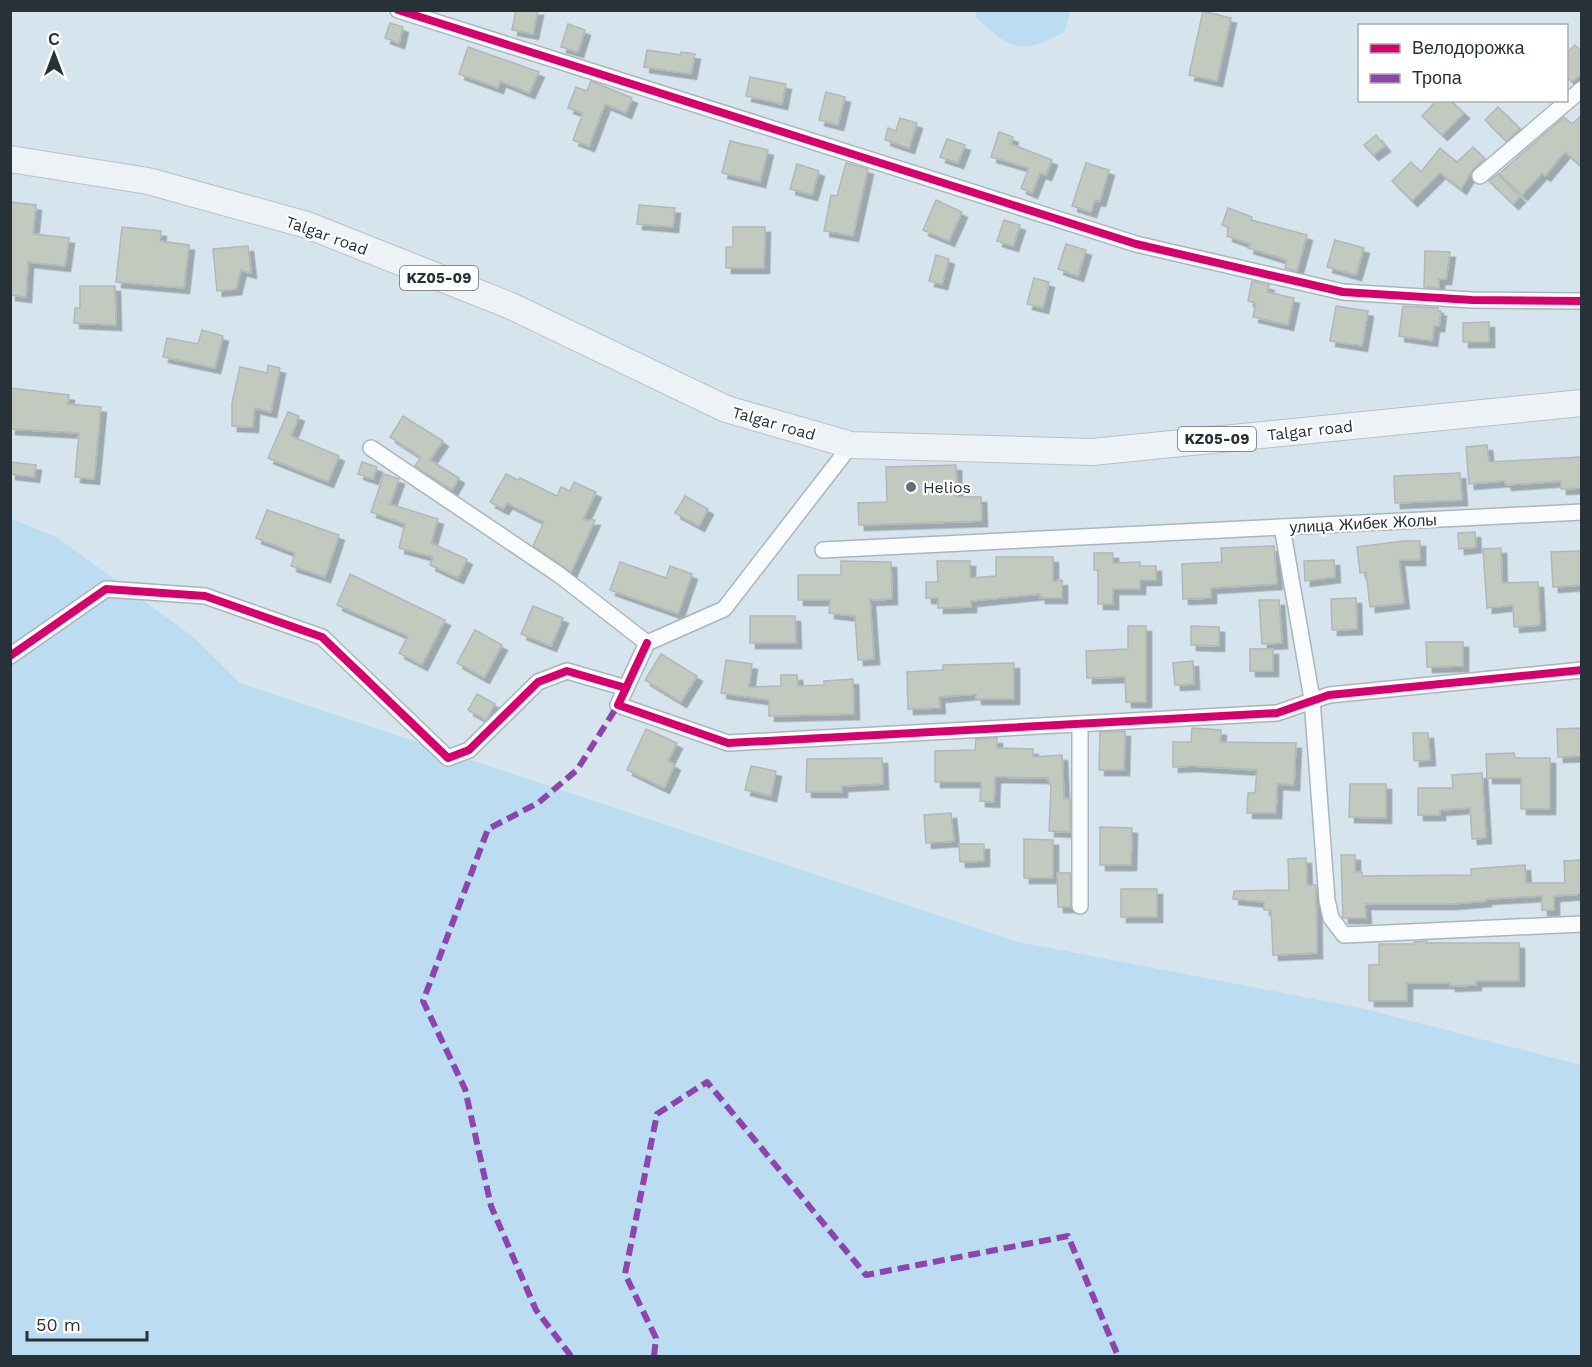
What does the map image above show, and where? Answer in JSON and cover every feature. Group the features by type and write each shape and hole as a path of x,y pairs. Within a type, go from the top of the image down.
{"main road":[{"name":"Talgar road","path":"10,159 148,181 307,225 512,306 726,409 851,445 1092,452 1581,403"}],"street":[{"path":"398,10 1136,244 1343,292 1472,300 1581,301"},
{"path":"1568,100 1581,89"},
{"path":"1480,176 1566,102"},
{"path":"851,445 724,609 647,643 618,705 728,743 1277,713 1329,695 1581,670"},
{"path":"371,448 558,574 647,643"},
{"name":"улица Жибек Жолы","path":"1581,512 1282,526 1312,699 1327,900 1331,918 1344,935 1581,924"},
{"path":"823,550 1282,526"},
{"path":"10,656 106,589 206,596 322,637 448,758 469,750 538,682 567,670 626,688"},
{"path":"1080,723 1080,906"}],"shaded area":[{"path":"977,10 1070,11 1064,32 1037,44 1017,46 987,28 976,17"},
{"path":"10,518 58,538 192,636 240,683 1018,942 1361,1008 1581,1065 1581,1356 11,1356"}],"building":[{"path":"516,10 538,10 533,34 512,30"},
{"path":"1203,11 1231,18 1217,81 1189,75"},
{"path":"390,23 403,27 399,43 385,38"},
{"path":"568,24 585,30 578,52 561,47"},
{"path":"1575,45 1581,51 1581,74 1572,82 1568,78 1568,51"},
{"path":"468,47 539,72 529,93 500,81 498,88 459,74"},
{"path":"647,50 681,55 681,52 695,54 691,74 644,67"},
{"path":"750,77 786,84 782,104 746,96"},
{"path":"591,81 632,98 626,113 605,104 589,146 573,140 583,113 568,108 576,87 587,91"},
{"path":"826,92 845,97 838,125 819,120"},
{"path":"1435,102 1452,102 1464,113 1442,135 1422,116"},
{"path":"1498,107 1520,129 1506,141 1485,120"},
{"path":"1581,116 1581,166 1565,152 1545,176 1542,173 1522,195 1499,174 1564,117 1572,124"},
{"path":"900,118 917,123 909,148 885,140 888,128 896,131"},
{"path":"999,132 1013,137 1011,144 1052,160 1046,175 1040,173 1032,193 1021,188 1029,168 991,157"},
{"path":"1376,135 1385,146 1373,155 1364,145"},
{"path":"947,139 965,145 958,163 940,157"},
{"path":"730,141 768,150 760,182 722,173"},
{"path":"1473,147 1485,159 1473,169 1461,189 1440,173 1412,201 1392,181 1411,162 1421,172 1440,148 1457,162"},
{"path":"846,163 868,169 853,236 824,231 831,195 837,196"},
{"path":"1086,163 1109,170 1100,201 1095,200 1091,212 1072,206"},
{"path":"797,164 819,171 812,195 790,189"},
{"path":"1498,174 1520,197 1513,204 1489,181"},
{"path":"936,200 962,212 949,241 923,230"},
{"path":"10,202 36,205 33,234 69,238 65,266 28,262 26,297 10,295"},
{"path":"639,205 675,208 673,227 637,224"},
{"path":"1228,208 1252,217 1251,220 1307,235 1297,271 1285,268 1287,260 1248,248 1250,244 1227,236 1229,228 1222,225"},
{"path":"1004,220 1020,225 1013,246 997,241"},
{"path":"122,227 161,231 160,241 189,245 184,288 116,282"},
{"path":"733,227 765,227 764,268 726,268 726,247 733,247"},
{"path":"1335,240 1364,248 1356,275 1327,267"},
{"path":"1066,244 1086,250 1078,276 1058,269"},
{"path":"248,246 251,273 241,270 236,289 217,291 213,249"},
{"path":"1425,251 1450,252 1446,279 1439,279 1439,288 1424,287"},
{"path":"936,255 949,259 942,284 929,281"},
{"path":"1034,278 1049,282 1043,308 1027,304"},
{"path":"1252,281 1269,285 1267,292 1294,298 1288,325 1253,317 1256,303 1248,301"},
{"path":"80,286 115,286 116,325 74,323 75,308 80,308"},
{"path":"1336,306 1368,311 1362,346 1330,341"},
{"path":"1403,306 1438,308 1438,311 1441,311 1439,326 1434,326 1432,341 1399,336"},
{"path":"1489,322 1489,342 1463,342 1463,323"},
{"path":"202,330 223,336 215,368 163,357 167,338 198,344"},
{"path":"268,365 280,368 271,412 254,408 253,427 232,426 232,403 240,367 267,373"},
{"path":"10,388 69,395 68,404 101,407 94,479 75,477 79,433 10,429"},
{"path":"288,412 299,416 291,436 339,456 328,482 268,458"},
{"path":"403,416 443,441 430,460 459,478 452,490 415,466 421,457 390,437"},
{"path":"1487,445 1489,462 1581,457 1581,488 1561,489 1561,481 1506,485 1505,481 1469,484 1466,447"},
{"path":"10,462 36,465 34,477 10,474"},
{"path":"362,462 377,467 373,479 358,474"},
{"path":"956,465 957,497 981,497 982,521 859,525 858,503 887,502 886,467"},
{"path":"1460,473 1462,500 1395,503 1394,476"},
{"path":"384,474 399,479 390,504 438,519 431,543 467,559 458,578 430,565 433,557 399,548 405,524 371,512"},
{"path":"506,474 518,480 520,478 557,496 561,487 570,491 574,482 596,492 583,520 595,520 571,572 533,546 544,522 507,503 503,509 490,502"},
{"path":"685,496 708,509 699,526 675,513"},
{"path":"267,510 339,535 325,577 291,566 295,553 256,538"},
{"path":"1475,532 1476,547 1459,549 1458,533"},
{"path":"1420,541 1420,560 1399,560 1404,603 1370,607 1366,572 1360,573 1357,547"},
{"path":"1274,546 1277,584 1211,588 1211,598 1183,599 1182,564 1222,562 1221,548"},
{"path":"1501,548 1502,583 1538,582 1540,625 1514,627 1513,605 1487,608 1483,549"},
{"path":"1581,551 1581,585 1553,587 1551,552"},
{"path":"1094,553 1113,553 1113,563 1140,562 1140,566 1156,566 1156,580 1140,580 1140,589 1113,589 1113,604 1098,604 1098,570 1094,570"},
{"path":"996,557 1053,557 1053,581 1062,580 1062,598 1040,598 1040,594 971,601 971,607 938,608 938,598 926,598 926,582 938,582 937,561 970,561 970,578 996,576"},
{"path":"1334,560 1335,577 1305,581 1304,561"},
{"path":"841,561 891,562 892,599 870,600 874,659 858,660 855,616 829,613 830,600 798,600 798,575 841,575"},
{"path":"620,562 666,578 670,566 692,574 678,614 610,590"},
{"path":"350,574 445,620 422,665 399,653 408,636 337,605"},
{"path":"1356,598 1357,629 1332,630 1331,599"},
{"path":"1259,600 1279,600 1282,643 1262,644"},
{"path":"533,606 563,618 551,646 521,634"},
{"path":"750,616 795,616 796,643 750,643"},
{"path":"1128,626 1146,626 1146,702 1126,702 1125,677 1087,678 1086,651 1128,649"},
{"path":"1191,626 1219,627 1219,646 1191,645"},
{"path":"475,630 502,645 484,678 457,663"},
{"path":"1426,642 1463,642 1463,666 1427,667"},
{"path":"1250,649 1273,649 1273,671 1250,671"},
{"path":"661,654 697,676 681,702 645,680"},
{"path":"726,660 752,664 749,687 781,686 781,675 797,675 798,686 824,685 824,681 853,679 854,714 769,716 769,700 721,693"},
{"path":"1193,661 1194,684 1175,685 1173,663"},
{"path":"1014,663 1014,699 976,699 976,694 939,697 940,708 908,709 907,672 943,670 943,665"},
{"path":"477,694 495,704 486,720 468,710"},
{"path":"1192,728 1221,730 1220,742 1296,743 1294,785 1277,784 1276,813 1247,813 1248,793 1255,793 1257,770 1173,767 1173,742 1191,742"},
{"path":"1581,728 1581,756 1558,757 1557,729"},
{"path":"646,729 677,743 668,761 675,765 664,788 627,770"},
{"path":"1125,731 1124,770 1099,770 1100,732"},
{"path":"1413,733 1428,733 1430,760 1414,761"},
{"path":"997,738 997,748 1033,749 1033,757 1062,755 1064,798 1070,799 1070,832 1049,831 1051,787 1048,778 995,777 994,802 980,801 981,782 935,782 935,751 975,750 976,739"},
{"path":"1514,753 1515,758 1550,758 1550,809 1521,809 1521,778 1487,778 1486,754"},
{"path":"882,758 883,784 842,786 842,792 806,792 807,759"},
{"path":"751,766 776,771 771,796 745,790"},
{"path":"1482,773 1486,838 1472,839 1470,808 1440,810 1440,815 1418,815 1418,788 1453,788 1452,775"},
{"path":"1350,784 1386,784 1386,818 1349,817"},
{"path":"951,813 954,841 926,843 924,815"},
{"path":"1100,827 1132,828 1131,865 1100,865"},
{"path":"1024,839 1053,840 1053,878 1024,878"},
{"path":"959,844 984,844 984,861 960,862"},
{"path":"1341,855 1355,855 1355,872 1362,872 1362,876 1471,875 1471,869 1525,865 1526,883 1565,883 1564,861 1581,860 1581,894 1554,896 1554,910 1542,910 1542,896 1486,899 1486,901 1451,904 1365,904 1366,918 1343,918"},
{"path":"1306,858 1307,885 1316,885 1317,953 1273,955 1271,910 1264,910 1264,902 1233,899 1234,891 1289,890 1288,859"},
{"path":"1057,873 1070,873 1071,907 1058,907"},
{"path":"1121,889 1157,889 1157,917 1121,917"},
{"path":"1427,941 1427,943 1519,943 1519,981 1476,981 1476,985 1450,986 1450,983 1407,983 1407,1001 1369,1001 1369,965 1379,965 1379,944 1414,944 1414,942"}],"marked path":[{"path":"571,1356 536,1310 491,1206 465,1089 423,1001 488,829 538,803 577,770 618,705"},
{"path":"654,1356 656,1338 625,1274 657,1114 707,1082 866,1275 1068,1236 1118,1356"}],"cycle path":[{"path":"398,10 1136,244 1343,292 1472,300 1582,301"},
{"path":"10,656 106,589 205,596 322,637 448,758 469,750 538,682 567,671 626,688"},
{"path":"647,643 618,705 728,743 1277,713 1329,695 1582,670"}],"place":[{"name":"Helios","path":"911,487"}]}
